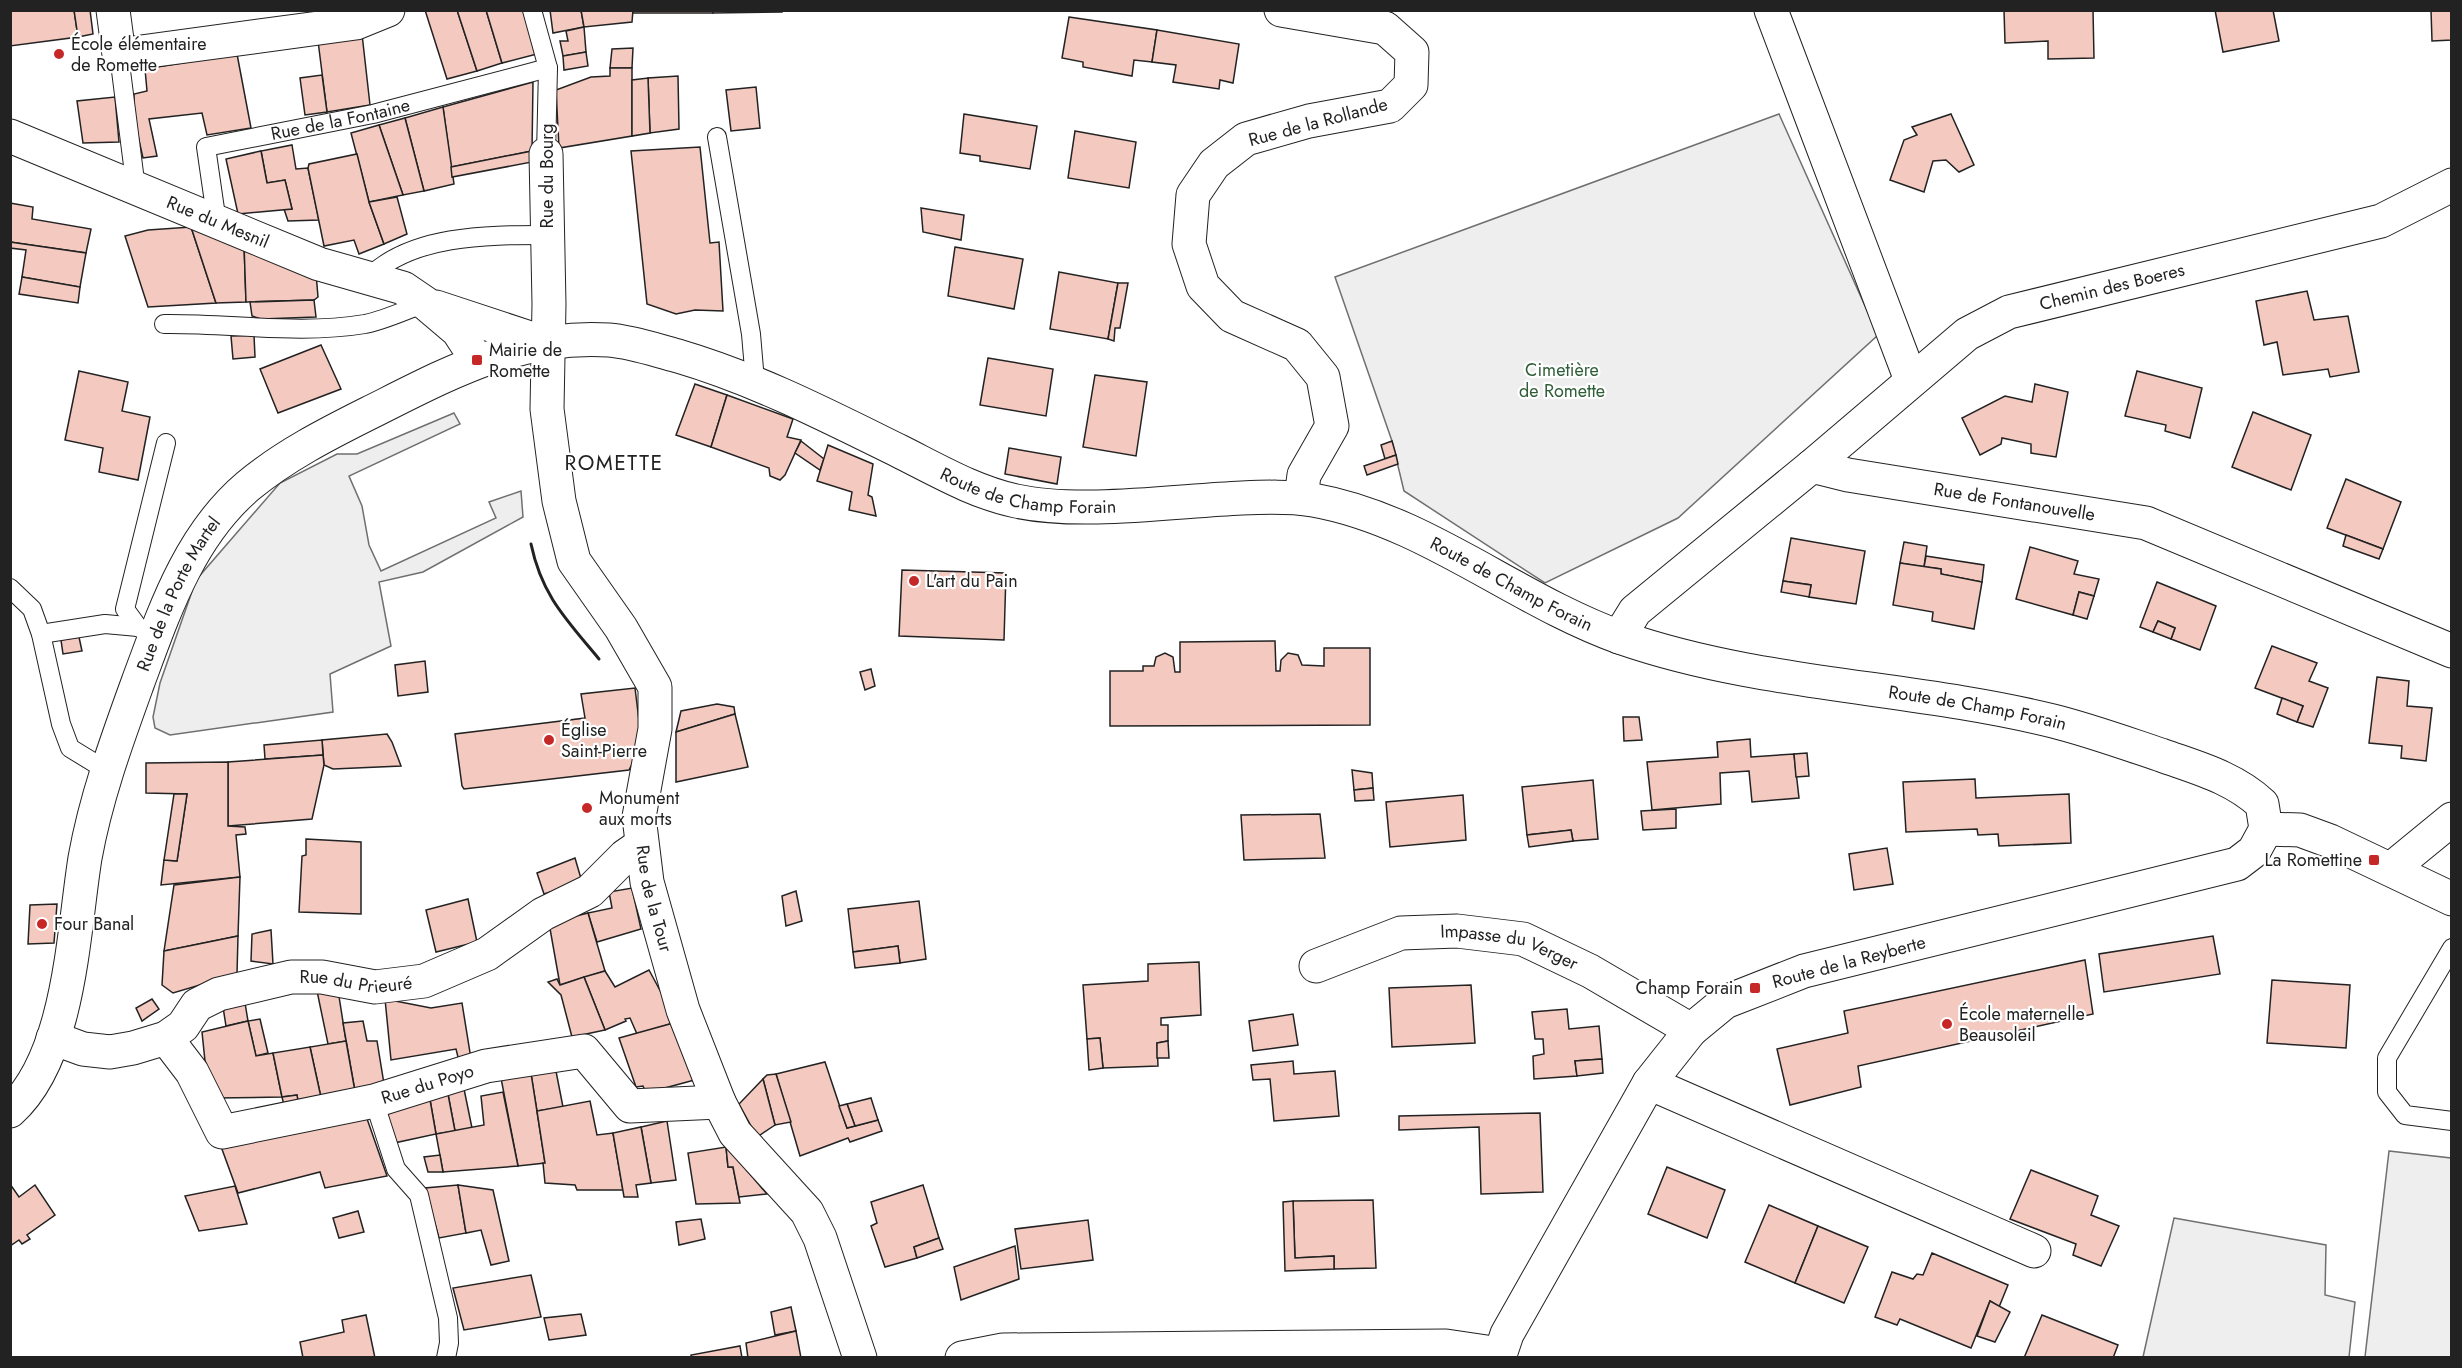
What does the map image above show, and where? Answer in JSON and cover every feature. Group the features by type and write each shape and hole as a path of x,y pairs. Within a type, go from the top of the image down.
{"street":[{"path":"112,10 118,55 356,23 388,10"},
{"name":"Rue de la Rollande","path":"1281,10 1385,28 1412,52 1411,85 1390,106 1310,121 1246,139 1214,164 1192,195 1189,244 1203,286 1232,316 1297,345 1323,377 1332,426 1304,475 1301,498"},
{"path":"1771,10 1911,380"},
{"name":"Rue du Mesnil","path":"10,136 319,264 403,288 425,303 458,332 477,360"},
{"name":"Rue du Bourg","path":"546,154 548,344"},
{"name":"Chemin des Boeres","path":"1812,466 1966,334 2009,312 2381,221 2451,185"},
{"name":"Rue du Mesnil","path":"425,303 548,344"},
{"name":"Route de Champ Forain","path":"548,344 615,340 639,345 755,381 975,490 1022,503 1082,506 1301,498 1349,507 1389,520 1537,599 1619,637 1731,667 2051,720 2226,778 2262,804 2266,829"},
{"name":"Rue de la Porte Martel","path":"10,1111 21,1102 41,1072 68,983 87,848 106,770 146,631 193,553 242,491 280,462 331,432 477,360 548,344"},
{"name":"Rue de la Tour","path":"548,344 547,409 560,501 574,561 621,628 655,687 655,729 639,817 641,845 647,882 683,1010 719,1102 735,1133 807,1212 820,1238 860,1358"},
{"path":"1619,637 1635,611 1812,466"},
{"name":"Rue de Fontanouvelle","path":"1812,466 1848,475 2146,523 2451,651"},
{"path":"2391,869 2451,819"},
{"path":"2266,829 2300,830 2391,869 2451,898"},
{"name":"Route de la Reyberte","path":"1499,1356 1507,1334 1649,1083 1691,1030 1725,1002 1804,971 2237,864 2254,851 2266,829"},
{"name":"Rue du Prieuré","path":"52,1038 83,1050 110,1052 166,1038 183,1026 197,1005 219,994 291,977 322,977 375,987 424,981 487,954 543,914 590,891 625,856 641,845"},
{"name":"Impasse du Verger","path":"1316,966 1401,933 1457,931 1523,939 1590,971 1691,1030"},
{"name":"Rue du Poyo","path":"166,1038 192,1072 222,1132 374,1101 486,1066 584,1051 630,1106 719,1102"},
{"path":"1649,1083 2034,1251"},
{"path":"962,1358 1003,1350 1446,1346 1499,1356"}],"lane":[{"name":"Rue du Bourg","path":"532,10 548,68 546,154"},
{"path":"118,55 136,189"},
{"name":"Rue de la Fontaine","path":"217,223 206,147 373,114 548,68"},
{"path":"717,137 752,334 755,381"},
{"path":"368,278 383,263 441,243 478,235 548,235"},
{"path":"164,324 213,323 300,329 366,324 425,303"},
{"path":"146,631 125,609 166,443"},
{"path":"10,588 32,609 41,634 61,724 69,748 106,770"},
{"path":"41,634 105,624 146,631"},
{"path":"2451,948 2387,1058 2387,1092 2405,1115 2451,1121"},
{"path":"374,1101 396,1169 419,1195 448,1318 449,1343 446,1358"}],"green space":[{"name":"Cimetière de Romette","path":"1779,114 1878,335 1678,518 1545,583 1404,491 1392,441 1335,277"},
{"path":"454,413 460,424 349,476 362,506 369,545 381,571 496,518 489,502 521,491 523,517 423,572 379,582 391,646 330,674 333,712 170,735 155,728 153,717 160,683 196,580 280,483 337,454 357,454"},
{"path":"2389,1151 2451,1158 2451,1357 2365,1357"},
{"path":"2174,1218 2326,1245 2325,1295 2355,1302 2349,1357 2143,1357"}],"building":[{"path":"10,10 74,10 78,37 10,46"},
{"path":"74,10 90,10 93,34 78,37"},
{"path":"425,10 457,10 477,71 447,79"},
{"path":"457,10 486,10 502,63 477,71"},
{"path":"486,10 523,10 537,54 502,63"},
{"path":"550,10 581,10 584,27 553,33"},
{"path":"581,10 633,10 632,22 584,27"},
{"path":"633,10 713,10 713,13 633,13"},
{"path":"713,10 782,10 782,12 713,13"},
{"path":"2004,10 2093,10 2094,58 2048,59 2048,41 2005,43"},
{"path":"2215,10 2273,10 2279,41 2223,52"},
{"path":"2431,10 2452,10 2452,40 2432,41"},
{"path":"1069,17 1157,30 1152,62 1134,60 1132,76 1083,67 1083,62 1062,58"},
{"path":"584,27 586,52 563,56 560,41 568,41 566,31"},
{"path":"1157,30 1239,44 1233,83 1220,80 1219,89 1173,82 1176,65 1152,62"},
{"path":"362,34 370,105 327,112 318,41"},
{"path":"633,48 632,68 610,68 612,49"},
{"path":"586,52 588,66 564,70 563,56"},
{"path":"237,54 251,128 207,135 202,113 149,119 157,156 143,158 134,118 134,94 147,91 145,69"},
{"path":"610,68 632,68 632,136 559,148 556,90 591,77 610,76"},
{"path":"322,75 327,112 305,115 300,78"},
{"path":"678,76 679,129 650,133 648,78"},
{"path":"648,78 650,133 632,136 632,80"},
{"path":"533,82 532,151 451,167 443,107"},
{"path":"756,87 760,128 731,131 726,90"},
{"path":"115,97 119,142 83,143 77,101"},
{"path":"443,107 454,184 424,191 405,118"},
{"path":"964,114 1037,126 1030,169 980,161 980,156 960,153"},
{"path":"1951,114 1974,165 1959,172 1946,160 1933,161 1924,192 1890,180 1904,140 1917,135 1912,127"},
{"path":"405,118 424,191 403,195 379,125"},
{"path":"379,125 403,195 369,202 351,133"},
{"path":"1075,131 1136,142 1129,188 1068,178"},
{"path":"292,145 296,169 308,168 319,220 288,221 284,209 292,209 285,180 267,183 261,151"},
{"path":"700,147 710,243 719,242 723,311 695,310 676,314 647,304 631,151"},
{"path":"261,151 267,183 285,180 292,209 238,214 226,159"},
{"path":"532,151 532,162 452,177 451,167"},
{"path":"357,154 369,202 384,244 359,254 354,240 324,246 308,168 309,164"},
{"path":"397,197 407,234 384,244 369,202"},
{"path":"10,203 33,207 32,219 91,229 86,253 10,242"},
{"path":"921,208 964,215 961,240 923,232"},
{"path":"191,227 216,303 148,307 125,236 148,230"},
{"path":"191,227 244,244 246,302 216,303"},
{"path":"10,242 86,253 80,287 22,277 26,250 10,248"},
{"path":"244,244 316,273 318,297 314,300 246,302"},
{"path":"955,247 1023,259 1014,309 948,296"},
{"path":"1059,272 1118,283 1108,339 1050,329"},
{"path":"22,277 80,287 78,303 19,294"},
{"path":"1118,283 1128,283 1120,328 1115,328 1114,341 1108,339"},
{"path":"2307,291 2314,320 2348,316 2359,372 2330,377 2328,369 2283,375 2277,342 2264,345 2256,301"},
{"path":"314,300 316,317 261,319 252,316 250,302"},
{"path":"254,335 255,357 233,359 231,336"},
{"path":"321,345 341,389 278,413 260,369"},
{"path":"988,358 1053,369 1046,416 980,405"},
{"path":"79,371 128,382 122,411 150,417 138,480 99,472 103,448 65,440"},
{"path":"2137,371 2202,388 2190,438 2165,431 2166,425 2125,416"},
{"path":"1095,375 1147,382 1136,456 1083,447"},
{"path":"695,384 727,395 711,447 676,435"},
{"path":"2035,384 2068,392 2056,457 2031,453 2031,444 2002,438 2001,444 1980,455 1962,418 2005,396 2032,402"},
{"path":"727,395 793,419 787,437 801,440 785,475 780,480 770,476 769,468 711,447"},
{"path":"2253,412 2311,435 2291,490 2232,467"},
{"path":"801,441 824,459 820,470 795,453"},
{"path":"1392,441 1396,455 1385,459 1381,445"},
{"path":"828,445 873,464 868,495 872,497 876,516 849,510 852,492 817,481"},
{"path":"1009,448 1061,457 1057,484 1005,474"},
{"path":"1396,455 1398,464 1367,475 1364,466"},
{"path":"2346,479 2401,502 2383,549 2327,528"},
{"path":"2346,535 2383,549 2379,559 2343,546"},
{"path":"1791,538 1865,551 1856,604 1809,597 1811,585 1783,581"},
{"path":"1904,542 1927,546 1924,567 1900,563"},
{"path":"2030,547 2078,561 2074,574 2099,579 2094,596 2079,592 2073,615 2016,599"},
{"path":"1926,556 1984,565 1982,582 1941,574 1941,569 1924,567"},
{"path":"1900,563 1941,569 1941,574 1982,582 1974,629 1932,621 1933,612 1893,605"},
{"path":"902,570 1006,573 1004,640 899,636"},
{"path":"1783,581 1811,585 1809,597 1781,592"},
{"path":"2157,582 2216,606 2200,650 2171,639 2175,628 2158,621 2153,632 2140,627"},
{"path":"2079,592 2094,596 2087,619 2073,615"},
{"path":"2158,621 2175,628 2171,639 2153,632"},
{"path":"79,637 82,651 63,654 61,640"},
{"path":"1275,641 1276,671 1280,671 1281,660 1288,653 1298,655 1302,665 1324,666 1324,648 1370,648 1370,725 1110,726 1110,671 1143,671 1143,666 1154,666 1156,657 1165,653 1173,657 1175,672 1180,672 1180,642"},
{"path":"2272,646 2317,663 2309,681 2328,688 2313,727 2297,722 2303,706 2255,688"},
{"path":"425,661 428,692 398,696 395,665"},
{"path":"871,669 875,686 865,690 860,672"},
{"path":"2377,677 2409,681 2407,706 2432,708 2426,761 2401,758 2402,746 2369,743"},
{"name":"Église Saint-Pierre","path":"635,688 642,745 629,770 464,789 462,786 455,734 585,718 581,694"},
{"path":"2282,698 2303,706 2297,722 2277,714"},
{"path":"717,704 734,707 735,714 676,732 681,711"},
{"path":"735,714 748,767 676,782 676,732"},
{"path":"1623,717 1639,717 1642,740 1624,741"},
{"path":"387,734 401,766 333,769 324,765 322,740"},
{"path":"1750,739 1751,757 1794,754 1799,798 1752,802 1749,771 1720,773 1721,804 1652,810 1647,762 1718,757 1717,742"},
{"path":"322,740 323,755 265,759 264,745"},
{"path":"1807,753 1809,776 1796,777 1794,754"},
{"path":"323,755 324,765 312,819 228,826 228,762"},
{"path":"228,762 228,826 245,827 246,834 236,835 240,877 161,885 164,860 177,861 187,794 146,793 146,763"},
{"path":"1352,770 1372,773 1373,788 1354,790"},
{"path":"1975,779 1976,798 2069,794 2071,843 1999,846 1998,834 1978,835 1977,829 1906,832 1903,782"},
{"path":"1593,780 1598,839 1573,841 1571,830 1527,835 1522,787"},
{"path":"1373,788 1374,800 1355,801 1354,790"},
{"path":"174,794 187,794 177,861 164,860"},
{"path":"1463,795 1466,840 1390,847 1386,802"},
{"path":"1676,809 1676,828 1643,830 1641,811"},
{"path":"1320,814 1325,858 1244,860 1241,815"},
{"path":"1571,830 1573,841 1529,847 1527,835"},
{"path":"306,839 361,842 361,914 299,912 302,856 306,855"},
{"path":"1887,848 1893,884 1854,890 1849,854"},
{"path":"575,858 582,882 544,894 537,873"},
{"path":"240,877 238,936 164,951 174,885"},
{"path":"632,888 641,929 597,942 588,913 612,908 609,892"},
{"path":"796,891 802,921 786,926 782,896"},
{"path":"468,899 477,942 436,952 426,910"},
{"path":"919,901 926,959 900,963 898,946 853,952 848,909"},
{"name":"Four Banal","path":"57,904 54,943 28,944 30,905"},
{"path":"588,913 605,971 560,985 549,923"},
{"path":"271,930 273,964 251,961 252,934"},
{"path":"238,936 237,974 173,993 162,985 164,951"},
{"path":"2213,936 2220,974 2104,992 2099,954"},
{"path":"898,946 900,963 855,968 853,952"},
{"name":"École maternelle Beausoleil","path":"2085,960 2093,1014 1858,1066 1861,1087 1790,1105 1777,1049 1848,1033 1844,1011"},
{"path":"1199,962 1201,1015 1161,1018 1161,1025 1168,1025 1168,1041 1157,1043 1158,1066 1103,1068 1100,1038 1087,1039 1083,985 1148,981 1148,964"},
{"path":"649,970 677,1022 637,1034 630,1018 605,1030 584,977 605,971 615,987"},
{"path":"584,977 605,1030 572,1037 561,995 548,982 557,979 560,985"},
{"path":"2272,980 2350,985 2346,1048 2267,1043"},
{"path":"1471,985 1475,1043 1392,1047 1389,988"},
{"path":"338,990 346,1041 328,1044 317,991"},
{"path":"152,999 159,1009 142,1021 136,1008"},
{"path":"385,999 431,1008 462,1003 472,1065 460,1065 456,1049 391,1060"},
{"path":"245,1003 248,1021 226,1026 223,1007"},
{"path":"1567,1009 1569,1029 1599,1026 1602,1059 1575,1061 1577,1076 1534,1079 1533,1056 1544,1054 1543,1039 1535,1039 1532,1012"},
{"path":"1293,1014 1298,1045 1253,1051 1249,1021"},
{"path":"260,1019 268,1053 256,1056 248,1021"},
{"path":"248,1021 256,1056 273,1053 282,1097 216,1098 205,1061 202,1032"},
{"path":"363,1021 367,1041 377,1041 385,1090 356,1097 343,1023"},
{"path":"677,1022 702,1078 646,1093 643,1086 636,1087 619,1038"},
{"path":"1100,1038 1103,1068 1089,1070 1087,1039"},
{"path":"346,1041 356,1097 322,1102 310,1047"},
{"path":"1168,1041 1169,1058 1157,1058 1157,1043"},
{"path":"310,1047 322,1102 299,1107 297,1095 282,1097 273,1053"},
{"path":"1602,1059 1603,1073 1577,1076 1575,1061"},
{"path":"554,1061 563,1107 537,1111 530,1067"},
{"path":"1293,1061 1294,1074 1335,1071 1339,1116 1274,1121 1270,1079 1253,1080 1251,1065"},
{"path":"825,1062 847,1128 878,1120 882,1131 850,1142 848,1138 800,1156 776,1074"},
{"path":"530,1067 545,1163 518,1166 500,1073"},
{"path":"776,1074 791,1122 775,1125 763,1079 767,1075"},
{"path":"763,1079 775,1125 757,1137 739,1104"},
{"path":"463,1084 472,1128 455,1131 447,1089"},
{"path":"447,1089 455,1131 436,1134 429,1094"},
{"path":"503,1092 518,1166 443,1172 436,1134 484,1125 481,1096"},
{"path":"429,1094 436,1134 394,1143 385,1108"},
{"path":"297,1095 299,1107 285,1110 282,1097"},
{"path":"871,1098 878,1120 855,1126 847,1104"},
{"path":"590,1101 597,1135 613,1133 623,1190 577,1190 575,1185 545,1183 543,1163 545,1163 537,1111"},
{"path":"847,1104 855,1126 847,1128 839,1106"},
{"path":"365,1113 387,1176 325,1188 320,1172 238,1193 219,1141"},
{"path":"1540,1113 1543,1192 1481,1194 1479,1127 1399,1130 1399,1116"},
{"path":"667,1121 676,1180 651,1183 641,1127"},
{"path":"641,1127 651,1183 636,1185 638,1197 624,1197 613,1133"},
{"path":"726,1147 728,1167 733,1167 740,1203 696,1204 688,1153"},
{"path":"726,1147 767,1194 739,1197 733,1167 728,1167"},
{"path":"440,1155 443,1172 428,1172 424,1157"},
{"path":"1667,1167 1725,1190 1707,1238 1648,1214"},
{"path":"2031,1170 2098,1196 2091,1215 2119,1226 2101,1266 2073,1255 2076,1244 2010,1219"},
{"path":"10,1184 19,1197 35,1185 55,1215 27,1235 30,1239 22,1244 19,1240 10,1246"},
{"path":"458,1185 466,1233 439,1238 425,1188"},
{"path":"458,1185 493,1190 509,1261 491,1265 481,1230 466,1233"},
{"path":"923,1185 939,1238 914,1247 917,1258 885,1267 871,1226 877,1223 871,1202"},
{"path":"235,1186 247,1224 199,1231 185,1196"},
{"path":"1373,1200 1376,1268 1334,1269 1334,1256 1295,1258 1293,1201"},
{"path":"1293,1201 1295,1258 1334,1256 1334,1269 1285,1271 1283,1202"},
{"path":"1769,1205 1818,1226 1795,1283 1745,1262"},
{"path":"358,1211 364,1232 339,1238 333,1218"},
{"path":"701,1219 705,1239 679,1245 676,1222"},
{"path":"1088,1220 1093,1260 1021,1269 1015,1229"},
{"path":"1818,1226 1868,1247 1844,1303 1795,1283"},
{"path":"939,1238 943,1249 917,1258 914,1247"},
{"path":"1015,1246 1019,1279 961,1300 954,1267"},
{"path":"1932,1253 2008,1285 1999,1307 1990,1301 1971,1348 1900,1319 1897,1325 1875,1317 1892,1272 1913,1279 1917,1274 1923,1275"},
{"path":"531,1275 541,1317 464,1330 453,1288"},
{"path":"1990,1301 2010,1312 1995,1342 1977,1336"},
{"path":"791,1307 796,1331 775,1335 771,1312"},
{"path":"581,1314 586,1335 549,1340 544,1318"},
{"path":"366,1315 375,1358 303,1358 300,1342 344,1332 342,1320"},
{"path":"2042,1315 2118,1345 2113,1358 2024,1358"},
{"path":"796,1331 801,1358 748,1358 746,1343"},
{"path":"740,1346 742,1358 691,1358 691,1355"}],"wall":[{"path":"531,544 549,593 566,619 599,659"}],"place":[{"name":"École élémentaire de Romette","path":"59,54"},
{"name":"Mairie de Romette","path":"477,360"},
{"name":"L'art du Pain","path":"914,581"},
{"name":"Église Saint-Pierre","path":"549,740"},
{"name":"Monument aux morts","path":"587,808"},
{"name":"La Romettine","path":"2374,860"},
{"name":"Four Banal","path":"42,924"},
{"name":"Champ Forain","path":"1755,988"},
{"name":"École maternelle Beausoleil","path":"1947,1024"}],"district":[{"name":"ROMETTE","path":"614,463"}]}
